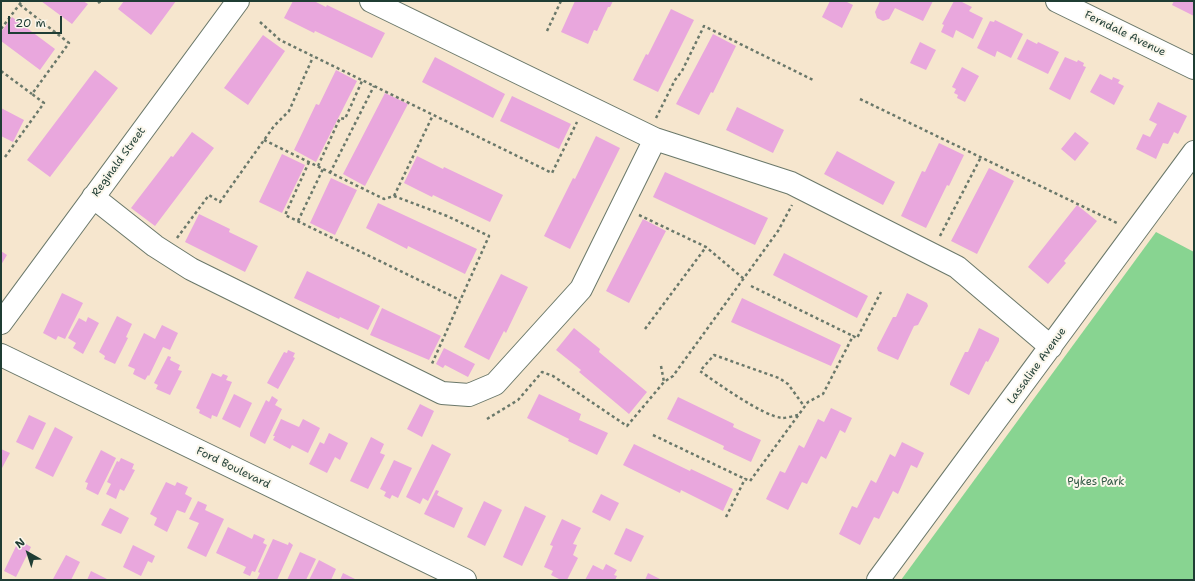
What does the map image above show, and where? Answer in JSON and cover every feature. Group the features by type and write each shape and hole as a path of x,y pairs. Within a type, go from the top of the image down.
{"street":[{"name":"Reginald Street","path":"1,323 238,1"},
{"path":"371,1 654,132 791,183 957,267 1051,347"},
{"name":"Ferndale Avenue","path":"1057,1 1194,68"},
{"path":"93,197 155,246 191,269 442,393 469,395 495,384 581,289 654,132"},
{"name":"Lassaline Avenue","path":"878,580 1194,152"},
{"name":"Ford Boulevard","path":"1,355 465,580"}],"path":[{"path":"1,30 22,1"},
{"path":"546,31 561,1"},
{"path":"19,4 69,43 32,94"},
{"path":"260,22 280,40 552,173 577,121"},
{"path":"654,132 674,80 682,71 704,26 813,80"},
{"path":"176,239 209,195 220,202 274,126 289,111 313,57"},
{"path":"1,71 44,103 4,157"},
{"path":"318,166 340,118 345,119 362,80"},
{"path":"330,172 374,86"},
{"path":"860,99 1123,226"},
{"path":"394,196 433,114"},
{"path":"264,140 384,199 394,196 446,216 489,236 430,369"},
{"path":"938,239 981,158"},
{"path":"309,162 285,215 460,300"},
{"path":"298,221 323,169"},
{"path":"487,419 518,400 542,372 553,376 627,426 664,382 673,376 778,231 796,200"},
{"path":"638,214 706,247 744,279"},
{"path":"645,329 706,247"},
{"path":"751,286 857,338 881,292"},
{"path":"653,435 750,481 804,406 808,402 824,394 853,336"},
{"path":"798,415 782,418 764,411 739,397 700,371 714,355 779,378 788,384 804,406"},
{"path":"661,366 664,382"},
{"path":"726,517 745,479"}],"green space":[{"name":"Pykes Park","path":"1156,232 1194,252 1194,580 901,580"}],"building":[{"path":"41,1 83,1 88,4 72,24"},
{"path":"124,1 176,1 151,35 118,9"},
{"path":"293,1 314,1 326,7 327,5 385,33 372,58 315,31 314,33 284,18"},
{"path":"575,1 613,1 610,7 608,7 597,31 594,30 588,44 561,32"},
{"path":"830,1 845,1 853,5 842,28 822,17"},
{"path":"880,1 933,1 923,21 895,8 889,19 883,21 877,18 875,12"},
{"path":"954,1 960,1 972,7 969,11 983,18 973,39 956,30 953,38 941,32 944,25 942,24"},
{"path":"1174,1 1194,1 1194,16 1172,5"},
{"path":"671,9 694,20 658,92 633,80 646,54 648,55"},
{"path":"12,17 55,49 40,70 1,41 1,32"},
{"path":"995,20 1023,34 1011,58 997,51 995,57 977,48 990,21 994,22"},
{"path":"713,34 736,46 713,93 711,92 699,115 676,104"},
{"path":"263,35 285,51 248,105 224,88"},
{"path":"1027,39 1037,44 1038,42 1059,52 1048,74 1017,59"},
{"path":"920,42 936,50 926,70 910,63"},
{"path":"435,57 505,94 493,118 422,82"},
{"path":"1065,57 1077,62 1078,60 1084,63 1083,66 1086,67 1070,100 1049,89"},
{"path":"962,67 979,76 965,102 957,98 958,95 954,93 956,89 952,87"},
{"path":"95,70 118,88 50,177 27,160"},
{"path":"336,70 357,81 316,162 294,150 316,104 319,105"},
{"path":"1100,74 1112,80 1113,77 1120,80 1118,83 1124,86 1114,105 1090,92"},
{"path":"385,93 408,104 365,186 343,174"},
{"path":"512,96 571,124 559,149 500,121"},
{"path":"1158,102 1187,116 1178,134 1174,132 1168,144 1163,143 1156,159 1136,149 1143,134 1150,137 1157,124 1149,120"},
{"path":"737,107 784,130 773,153 726,130"},
{"path":"1,108 24,120 13,142 1,136"},
{"path":"192,132 214,148 155,226 131,208 171,156 173,157"},
{"path":"1075,132 1089,143 1075,161 1061,149"},
{"path":"596,136 620,148 570,249 544,236 573,178 575,179"},
{"path":"939,143 964,155 949,186 947,185 926,228 901,216 922,171 925,172"},
{"path":"837,151 895,182 883,205 824,174"},
{"path":"282,154 305,165 282,213 259,202"},
{"path":"417,156 503,195 490,222 404,183"},
{"path":"989,168 1014,181 977,254 951,241"},
{"path":"665,172 768,218 755,245 653,197"},
{"path":"331,178 357,190 335,235 310,223"},
{"path":"378,203 477,249 465,274 408,246 407,249 366,228"},
{"path":"1077,205 1097,221 1064,261 1066,263 1048,284 1028,267"},
{"path":"199,214 230,229 229,232 258,246 245,272 185,242"},
{"path":"643,219 666,231 629,303 606,291"},
{"path":"1,251 7,255 1,265"},
{"path":"784,253 868,296 857,318 773,275"},
{"path":"307,271 380,306 368,330 340,317 339,319 294,298"},
{"path":"501,274 528,287 506,333 504,331 489,360 464,347"},
{"path":"62,293 83,303 65,339 58,336 56,340 43,333"},
{"path":"907,293 927,303 928,306 918,325 914,326 898,360 878,351 877,348 893,317 896,317"},
{"path":"742,298 841,345 831,366 731,322"},
{"path":"382,308 441,336 429,360 370,335"},
{"path":"117,316 132,324 126,337 128,338 115,364 104,359 105,356 99,352"},
{"path":"88,317 99,323 83,354 73,348 76,343 68,338 79,318 86,322"},
{"path":"162,325 178,333 170,350 163,347 149,376 148,375 145,380 133,374 135,369 128,366 144,333 155,339"},
{"path":"574,328 600,349 599,352 647,392 629,414 579,372 581,370 556,350"},
{"path":"979,328 999,338 999,341 988,362 986,361 969,395 950,385 950,383 965,352 968,352"},
{"path":"444,348 475,364 468,377 445,365 443,368 436,364"},
{"path":"288,350 295,353 293,357 295,358 278,389 267,383 284,352 287,353"},
{"path":"168,356 171,357 170,360 180,365 178,370 182,371 170,395 156,389 158,385 154,383"},
{"path":"212,373 221,377 223,374 228,376 226,380 232,382 217,417 212,415 211,419 199,413 200,410 196,408"},
{"path":"234,394 252,403 240,428 222,419"},
{"path":"539,394 581,414 579,420 608,433 597,455 527,418"},
{"path":"272,396 278,400 275,405 282,409 265,444 250,436 250,433 266,400 269,402"},
{"path":"678,397 734,424 733,427 761,440 751,462 723,449 724,446 667,419"},
{"path":"420,404 434,411 422,437 407,429"},
{"path":"831,408 852,418 845,433 840,430 826,459 821,456 807,484 802,482 788,510 766,499 780,471 785,473 799,445 804,448 818,419 824,422"},
{"path":"29,415 46,423 33,450 16,442"},
{"path":"281,419 299,427 303,419 320,428 308,453 292,445 290,449 273,440 275,436 273,436"},
{"path":"55,427 73,437 53,477 35,468"},
{"path":"329,433 348,443 340,460 335,457 327,473 309,464 320,442 324,444"},
{"path":"371,437 384,444 380,453 385,455 368,489 350,481"},
{"path":"902,442 924,453 917,468 911,465 898,494 893,491 879,519 874,517 860,545 839,534 852,506 857,508 871,480 876,483 890,454 895,457"},
{"path":"432,444 451,454 428,501 423,498 420,504 406,497"},
{"path":"634,444 690,471 691,469 733,489 723,511 681,490 680,493 623,465"},
{"path":"1,449 10,453 1,470"},
{"path":"101,450 116,458 98,495 86,489 88,483 85,482"},
{"path":"121,458 134,464 132,469 135,470 124,491 120,489 116,499 106,494 111,484 107,482 117,461 119,462"},
{"path":"394,460 412,468 398,498 392,495 390,499 384,496 386,492 380,489"},
{"path":"166,482 175,486 177,482 188,487 185,494 192,498 185,513 177,510 167,532 154,525 157,518 150,514"},
{"path":"436,490 439,491 437,495 463,508 454,528 424,514"},
{"path":"601,494 619,503 610,521 592,512"},
{"path":"198,501 207,505 205,510 224,519 206,557 187,548 199,523 189,519"},
{"path":"484,501 502,510 485,546 467,537"},
{"path":"525,506 546,516 522,566 503,557"},
{"path":"110,508 129,518 121,534 101,525"},
{"path":"562,519 581,528 573,544 577,545 573,555 578,558 567,580 561,580 551,575 553,571 544,567 553,546 550,545"},
{"path":"228,527 252,539 254,534 265,539 263,543 267,545 255,572 252,571 250,576 243,573 246,567 216,553"},
{"path":"626,528 644,536 631,562 614,554"},
{"path":"273,539 288,545 289,542 293,545 277,580 259,580 257,579 260,573 258,572"},
{"path":"19,540 31,547 16,577 4,571"},
{"path":"133,545 155,556 152,563 148,561 141,576 123,567"},
{"path":"300,552 316,559 306,580 287,580"},
{"path":"66,555 80,562 71,580 53,579"},
{"path":"319,560 336,569 331,580 309,580"},
{"path":"606,564 617,570 614,575 617,576 615,580 585,580 593,565 603,570"},
{"path":"91,571 109,580 87,580"},
{"path":"343,573 357,580 340,580"},
{"path":"648,573 662,580 645,580"}]}
